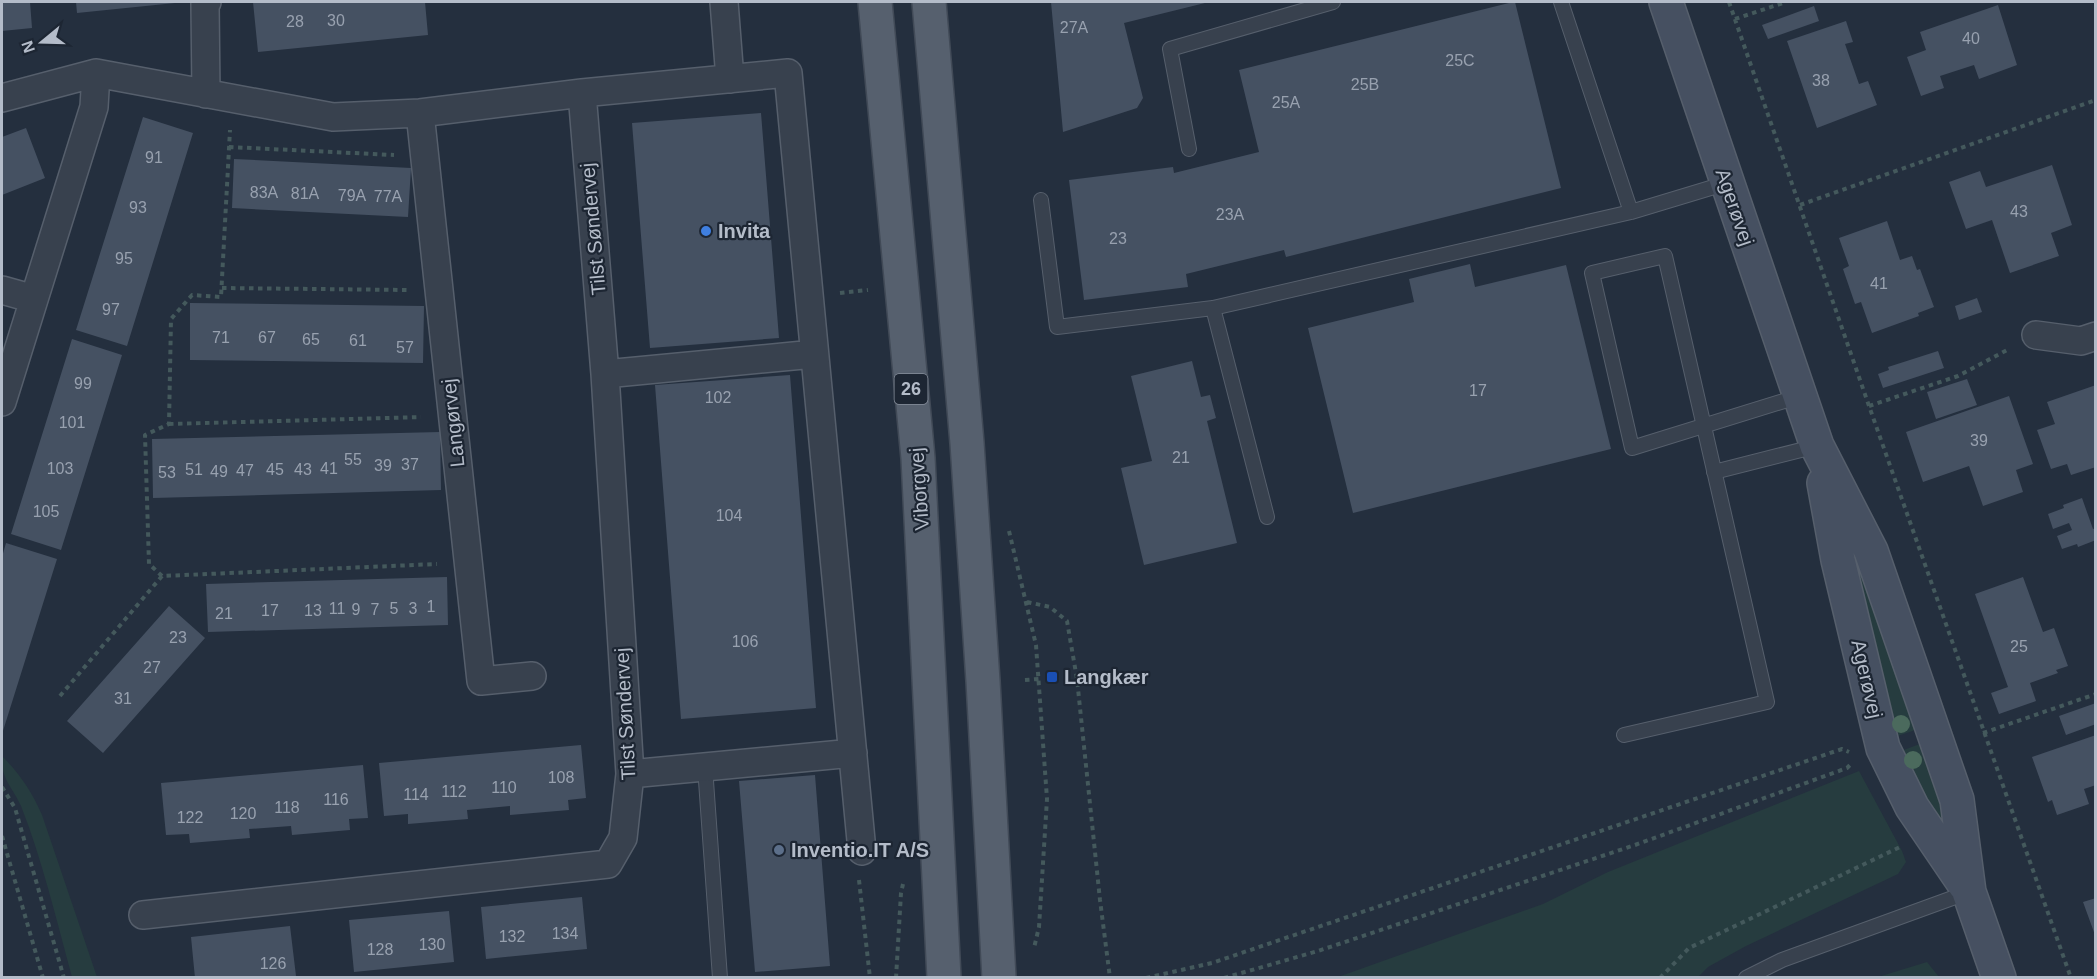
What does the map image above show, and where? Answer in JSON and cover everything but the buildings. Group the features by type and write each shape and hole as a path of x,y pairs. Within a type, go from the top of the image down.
{"main road":[{"name":"Viborgvej","path":"875,2 918,458 944,978"},
{"path":"929,2 968,455 984,693 999,978"}],"street":[{"path":"206,94 205,4 207,2"},
{"path":"724,2 730,79"},
{"name":"Agerøvej","path":"1666,2 1817,446 1838,561 1883,748 1912,807 1969,892"},
{"path":"2,402 94,107 96,73"},
{"path":"2,98 96,73 333,117 420,113 582,93 788,73 862,851"},
{"name":"Tilst Søndervej","path":"143,915 608,864 623,838 630,774 605,374 582,93"},
{"name":"Langørvej","path":"420,113 481,681 532,676"},
{"path":"2,290 34,299"},
{"path":"2036,334 2081,341 2096,336"},
{"path":"605,374 814,354"},
{"name":"Agerøvej","path":"1817,446 1871,551 1957,800 1969,892 1999,978"},
{"path":"630,774 853,753"}],"lane":[{"path":"1189,149 1170,49 1333,2"},
{"path":"1562,2 1631,212"},
{"path":"1041,200 1057,327 1213,308 1631,212 1727,183"},
{"path":"1624,735 1767,702 1714,472 1704,427 1665,256 1592,273 1632,448 1704,427 1800,396"},
{"path":"1213,308 1267,517"},
{"path":"1714,472 1817,446"},
{"path":"705,767 720,978"},
{"path":"1746,978 1782,960 1969,892"}],"path":[{"path":"1729,2 1983,733 2071,978"},
{"path":"1735,19 1786,2"},
{"path":"169,424 171,319 192,296 221,297 232,99"},
{"path":"1800,206 2096,100"},
{"path":"229,147 425,157"},
{"path":"809,296 901,287"},
{"path":"222,288 439,291"},
{"path":"1869,406 1958,376 2036,334"},
{"path":"452,416 169,424 145,435 149,564 162,576 468,562"},
{"path":"1006,525 1011,535 1036,645 1047,799 1039,927 1031,957"},
{"path":"60,696 162,576"},
{"path":"1027,602 1050,607 1067,621 1077,679 1110,978"},
{"path":"1025,680 1039,679"},
{"path":"1983,733 2096,694"},
{"path":"1146,978 1212,963 1842,749 1858,757 1847,768 1635,845 1318,951 1224,978"},
{"path":"2,787 15,808 64,978"},
{"path":"2,836 42,978"},
{"path":"1660,978 1689,948 1902,846 1897,836"},
{"path":"862,851 856,858 870,978"}],"green space":[{"path":"1842,516 1921,728 1889,739"},
{"path":"1925,742 1959,848 1893,754"},
{"path":"2,756 25,784 42,815 97,977 72,977 36,847 21,806 5,777"},
{"path":"1859,771 1902,851 1906,862 1898,874 1746,946 1708,967 1698,977 1338,977 1543,904 1608,872"},
{"path":"1927,962 1939,977 1878,977"}],"place":[{"name":"Invita","path":"706,231"},
{"name":"Langkær","path":"1052,677"},
{"name":"Inventio.IT A/S","path":"779,850"}]}
